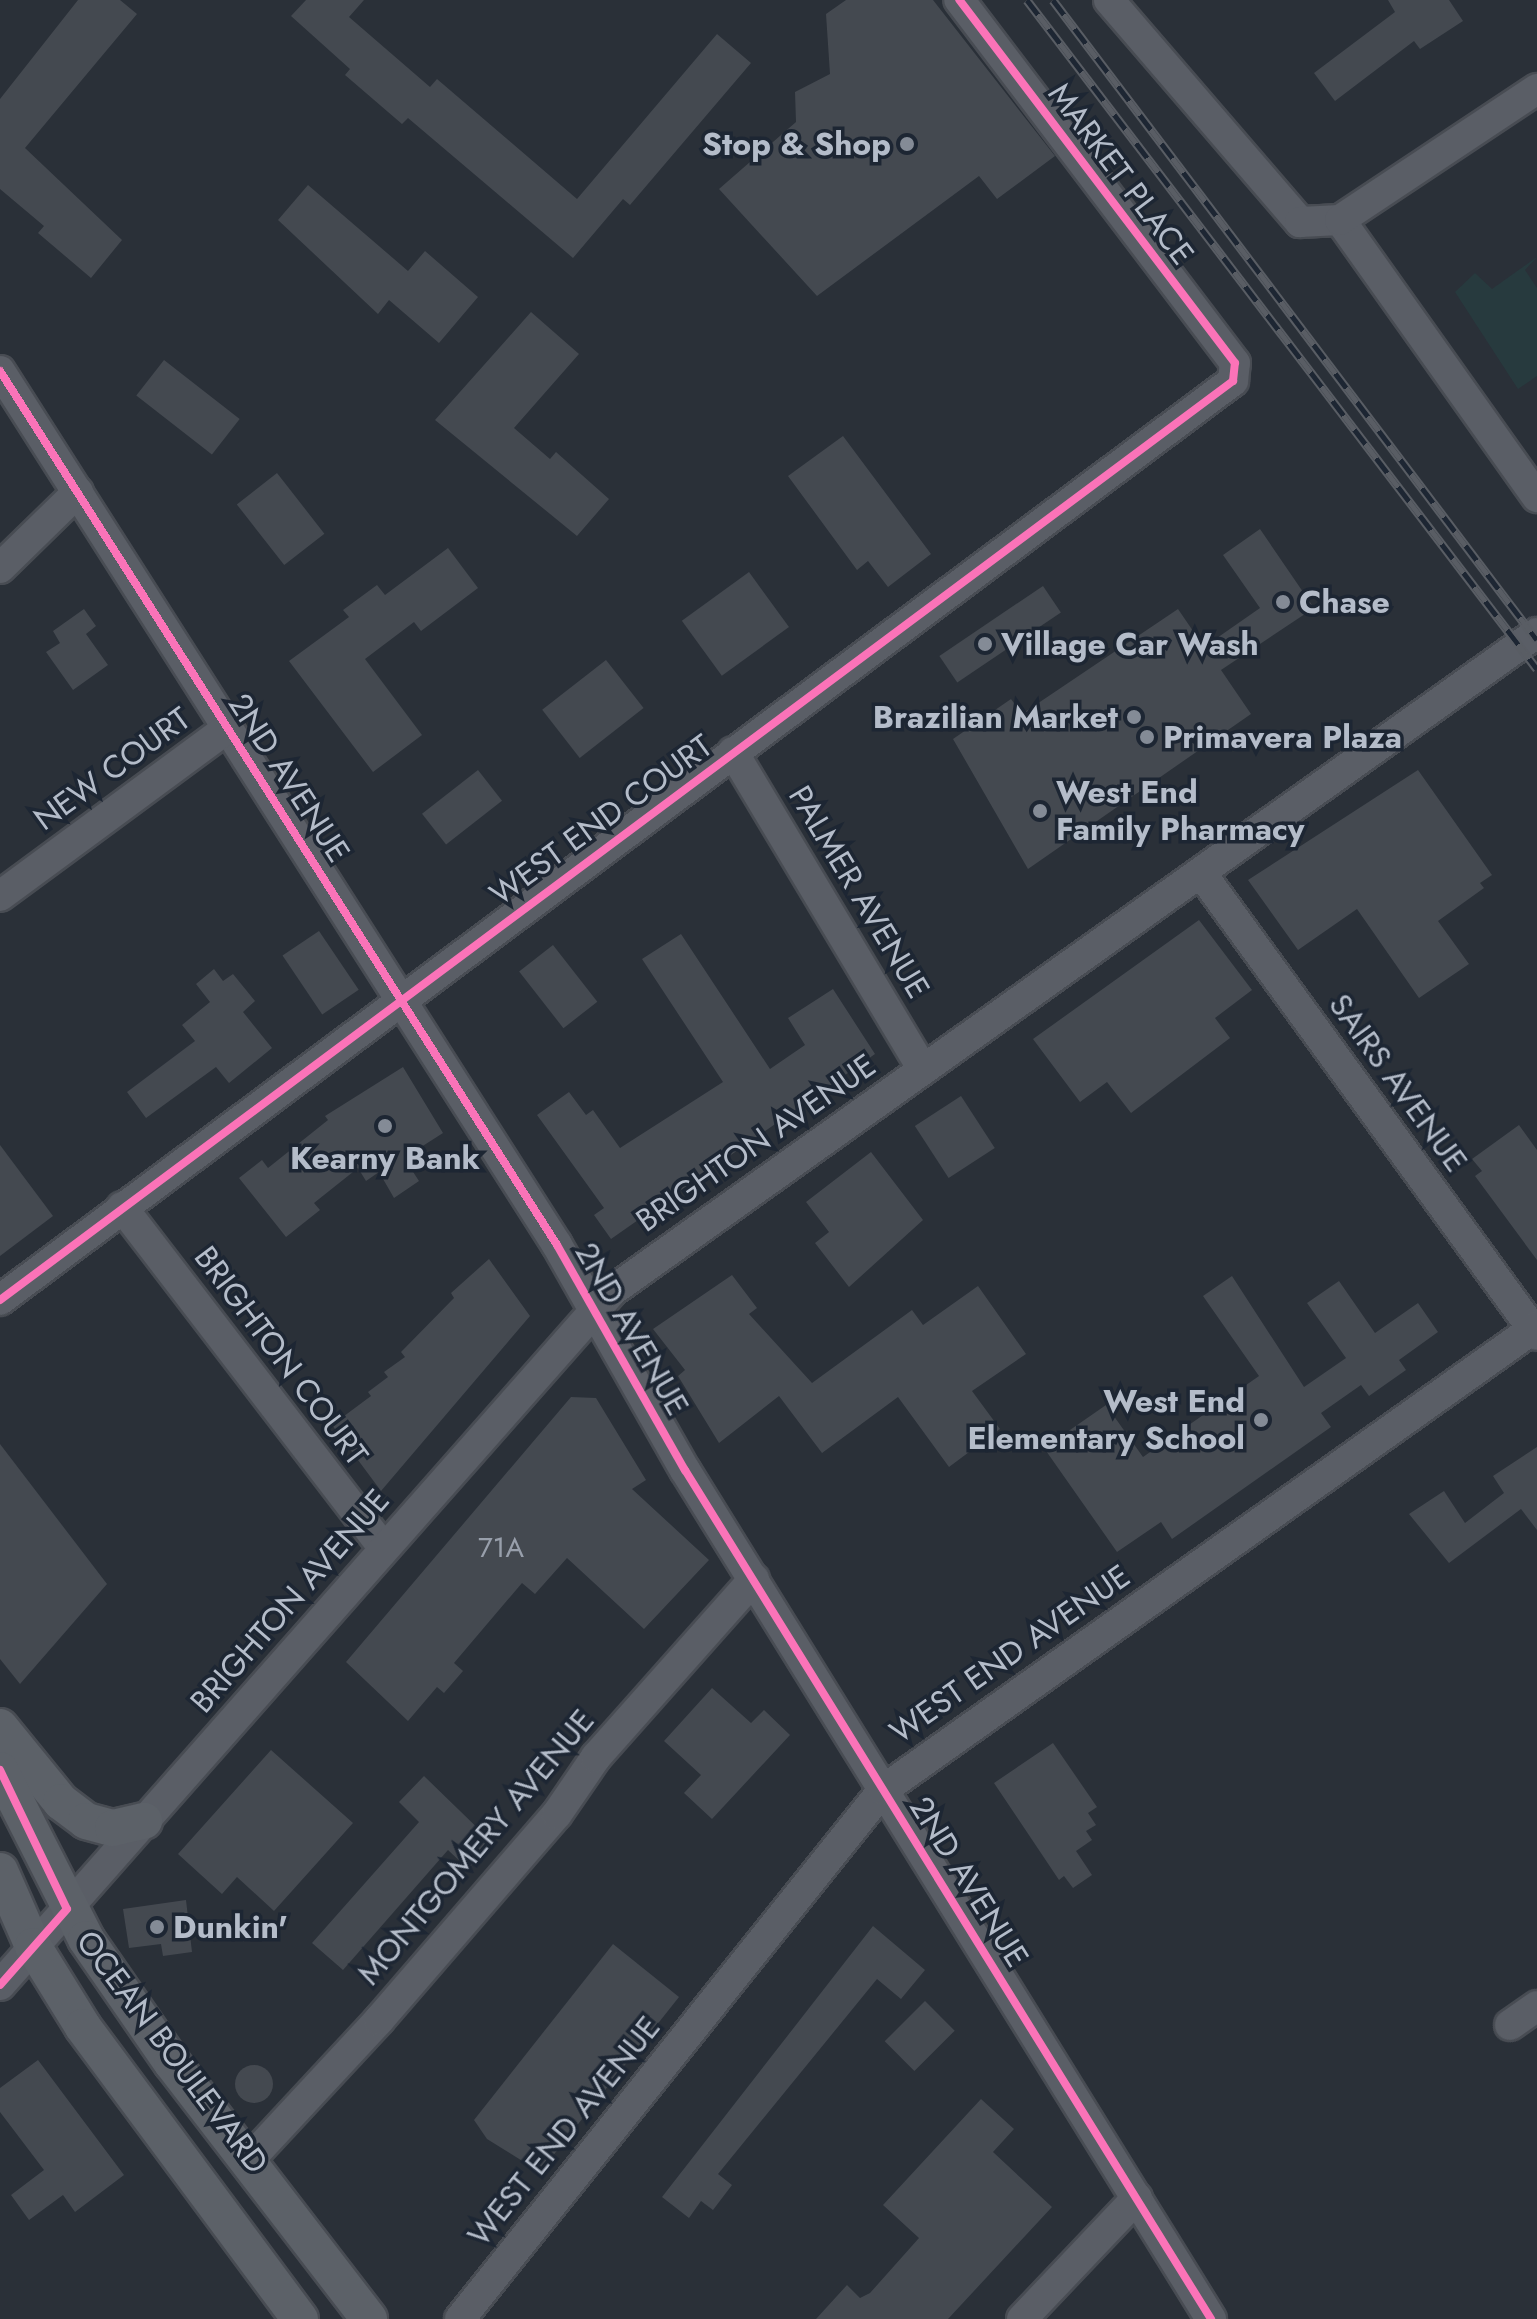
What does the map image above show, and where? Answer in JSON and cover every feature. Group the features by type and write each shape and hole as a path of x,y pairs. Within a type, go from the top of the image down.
{"main road":[{"path":"0,1727 61,1802 86,1821 113,1828 144,1821"},
{"name":"OCEAN BOULEVARD","path":"0,1770 67,1909 172,2063 250,2159 369,2319"},
{"name":"OCEAN BOULEVARD","path":"0,1871 33,1946 83,2027 300,2319"}],"street":[{"name":"MARKET PLACE","path":"959,0 1235,363 1233,381"},
{"path":"1109,0 1300,222 1340,220 1537,89"},
{"path":"1340,220 1537,497"},
{"name":"2ND AVENUE","path":"0,371 401,997 883,1790 1211,2319"},
{"name":"WEST END COURT","path":"0,1300 401,997 1233,381"},
{"path":"0,568 78,492"},
{"name":"BRIGHTON AVENUE","path":"0,1985 592,1310 923,1069 1537,633"},
{"name":"NEW COURT","path":"0,896 228,728"},
{"name":"PALMER AVENUE","path":"733,752 923,1069"},
{"name":"SAIRS AVENUE","path":"1201,873 1536,1330"},
{"name":"BRIGHTON COURT","path":"122,1207 384,1548"},
{"name":"WEST END AVENUE","path":"460,2319 883,1790 1536,1330"},
{"name":"MONTGOMERY AVENUE","path":"250,2159 379,2020 557,1814 596,1757 754,1579"},
{"path":"1510,2025 1537,2006"},
{"path":"1022,2319 1137,2198"}],"green space":[{"path":"1537,257 1525,270 1537,288 1537,376 1518,389 1455,292 1475,273 1492,289"}],"building":[{"path":"78,0 120,0 137,14 25,148 122,240 91,278 38,233 44,226 0,189 0,99"},
{"path":"306,0 364,0 349,17 430,87 437,79 577,199 717,34 751,63 630,205 623,199 573,258 408,118 402,124 345,75 350,69 291,16"},
{"name":"Stop & Shop","path":"846,0 933,0 1055,156 997,199 979,176 817,296 719,189 796,122 795,92 830,74 826,14"},
{"path":"1388,0 1449,0 1463,21 1420,49 1414,41 1335,101 1314,73 1395,12"},
{"path":"308,185 408,271 425,251 478,297 439,343 389,300 378,314 278,220"},
{"path":"531,312 579,354 514,428 550,459 556,452 609,499 577,536 435,420"},
{"path":"164,360 240,419 212,455 136,395"},
{"path":"843,436 931,554 888,587 868,561 857,570 788,476"},
{"path":"277,473 324,534 284,565 237,504"},
{"name":"Primavera Plaza","path":"1260,529 1314,608 1221,670 1251,714 1028,869 953,739 1011,699 1022,714 1178,609 1204,647 1260,608 1223,555"},
{"path":"448,548 478,588 421,631 414,622 365,659 422,735 373,772 289,661 349,617 343,610 377,585 385,595"},
{"path":"749,572 789,627 722,676 682,621"},
{"name":"Village Car Wash","path":"1043,586 1061,613 957,682 939,656"},
{"path":"84,609 96,626 86,634 108,665 73,690 46,652 60,643 53,631"},
{"path":"606,660 644,708 580,758 542,710"},
{"path":"478,770 502,801 446,844 422,814"},
{"path":"1418,770 1492,875 1480,883 1484,888 1438,921 1469,964 1419,998 1357,909 1298,950 1248,880"},
{"path":"1199,920 1252,990 1215,1018 1230,1038 1131,1113 1107,1082 1080,1102 1033,1039"},
{"path":"319,931 359,990 322,1014 283,956"},
{"path":"681,934 770,1069 805,1045 788,1018 833,989 875,1054 611,1239 594,1215 604,1208 537,1115 569,1092 586,1115 593,1110 620,1148 723,1082 642,959"},
{"path":"553,945 597,1002 563,1028 519,971"},
{"path":"214,969 223,981 233,974 255,1001 243,1012 272,1048 229,1083 216,1067 146,1118 127,1092 195,1041 182,1025 210,1002 196,984"},
{"path":"403,1067 443,1133 404,1158 419,1181 394,1198 379,1172 366,1181 358,1168 314,1203 320,1210 286,1237 239,1178 262,1160 268,1168 328,1120 325,1116"},
{"path":"961,1096 995,1148 949,1178 915,1126"},
{"path":"1519,1125 1537,1150 1537,1260 1475,1176 1482,1171 1472,1159"},
{"path":"0,1145 53,1216 0,1256"},
{"path":"871,1152 923,1220 849,1287 815,1243 829,1232 806,1202"},
{"path":"489,1259 530,1316 381,1491 332,1425 371,1396 368,1392 388,1377 384,1372 405,1357 401,1352 454,1298 451,1293"},
{"path":"732,1275 757,1308 749,1314 812,1383 912,1310 923,1325 978,1286 1026,1354 972,1391 1000,1429 949,1467 898,1397 822,1453 779,1396 719,1443 678,1376 685,1370 653,1329"},
{"name":"West End Elementary School","path":"1232,1276 1304,1387 1346,1358 1307,1303 1339,1281 1375,1333 1418,1303 1438,1332 1399,1360 1406,1370 1369,1396 1361,1385 1321,1413 1331,1427 1172,1539 1161,1522 1117,1552 1044,1448 1106,1405 1143,1457 1259,1376 1203,1296"},
{"path":"571,1397 596,1398 646,1480 632,1489 709,1560 644,1629 567,1558 535,1594 522,1583 454,1663 463,1671 444,1693 437,1687 408,1721 346,1662"},
{"path":"0,1444 107,1584 20,1684 0,1659"},
{"path":"1537,1447 1537,1530 1521,1509 1449,1563 1409,1514 1444,1491 1465,1523 1504,1493 1493,1476"},
{"path":"712,1688 751,1723 764,1710 790,1735 712,1819 684,1793 701,1775 664,1741"},
{"path":"1053,1743 1097,1807 1088,1813 1096,1825 1086,1831 1092,1840 1076,1851 1092,1875 1073,1888 1064,1876 1059,1880 994,1783"},
{"path":"271,1750 353,1823 274,1911 237,1877 222,1894 178,1854"},
{"path":"424,1776 493,1843 468,1869 448,1850 343,1970 312,1943 419,1822 399,1802"},
{"name":"Dunkin'","path":"186,1900 192,1952 163,1956 161,1944 129,1948 123,1909"},
{"path":"873,1926 925,1970 901,1999 877,1979 718,2174 732,2185 713,2210 701,2201 689,2218 662,2197"},
{"path":"613,1944 679,1997 540,2172 487,2139 474,2120"},
{"path":"925,2001 955,2031 914,2071 885,2041"},
{"path":"38,2060 124,2175 75,2212 63,2195 29,2220 11,2195 44,2170 0,2112 0,2088"},
{"path":"254,2065 267,2071 273,2084 267,2097 254,2103 241,2097 235,2084 241,2071"},
{"path":"981,2099 1014,2129 993,2152 1052,2207 948,2319 816,2319 847,2285 860,2298 870,2293 919,2238 883,2205"}],"railway":[{"path":"1027,0 1537,669"},
{"path":"1053,0 1537,640"}],"cycle path":[{"path":"0,1300 1233,381 1235,363 959,0"},
{"path":"0,371 557,1245 685,1470 1211,2319"},
{"path":"0,1770 67,1909 0,1985"}],"place":[{"name":"Stop & Shop","path":"907,144"},
{"name":"Chase","path":"1283,602"},
{"name":"Village Car Wash","path":"985,644"},
{"name":"Brazilian Market","path":"1134,717"},
{"name":"Primavera Plaza","path":"1147,737"},
{"name":"West End Family Pharmacy","path":"1040,811"},
{"name":"Kearny Bank","path":"385,1126"},
{"name":"West End Elementary School","path":"1261,1420"},
{"name":"Dunkin'","path":"157,1927"}]}
